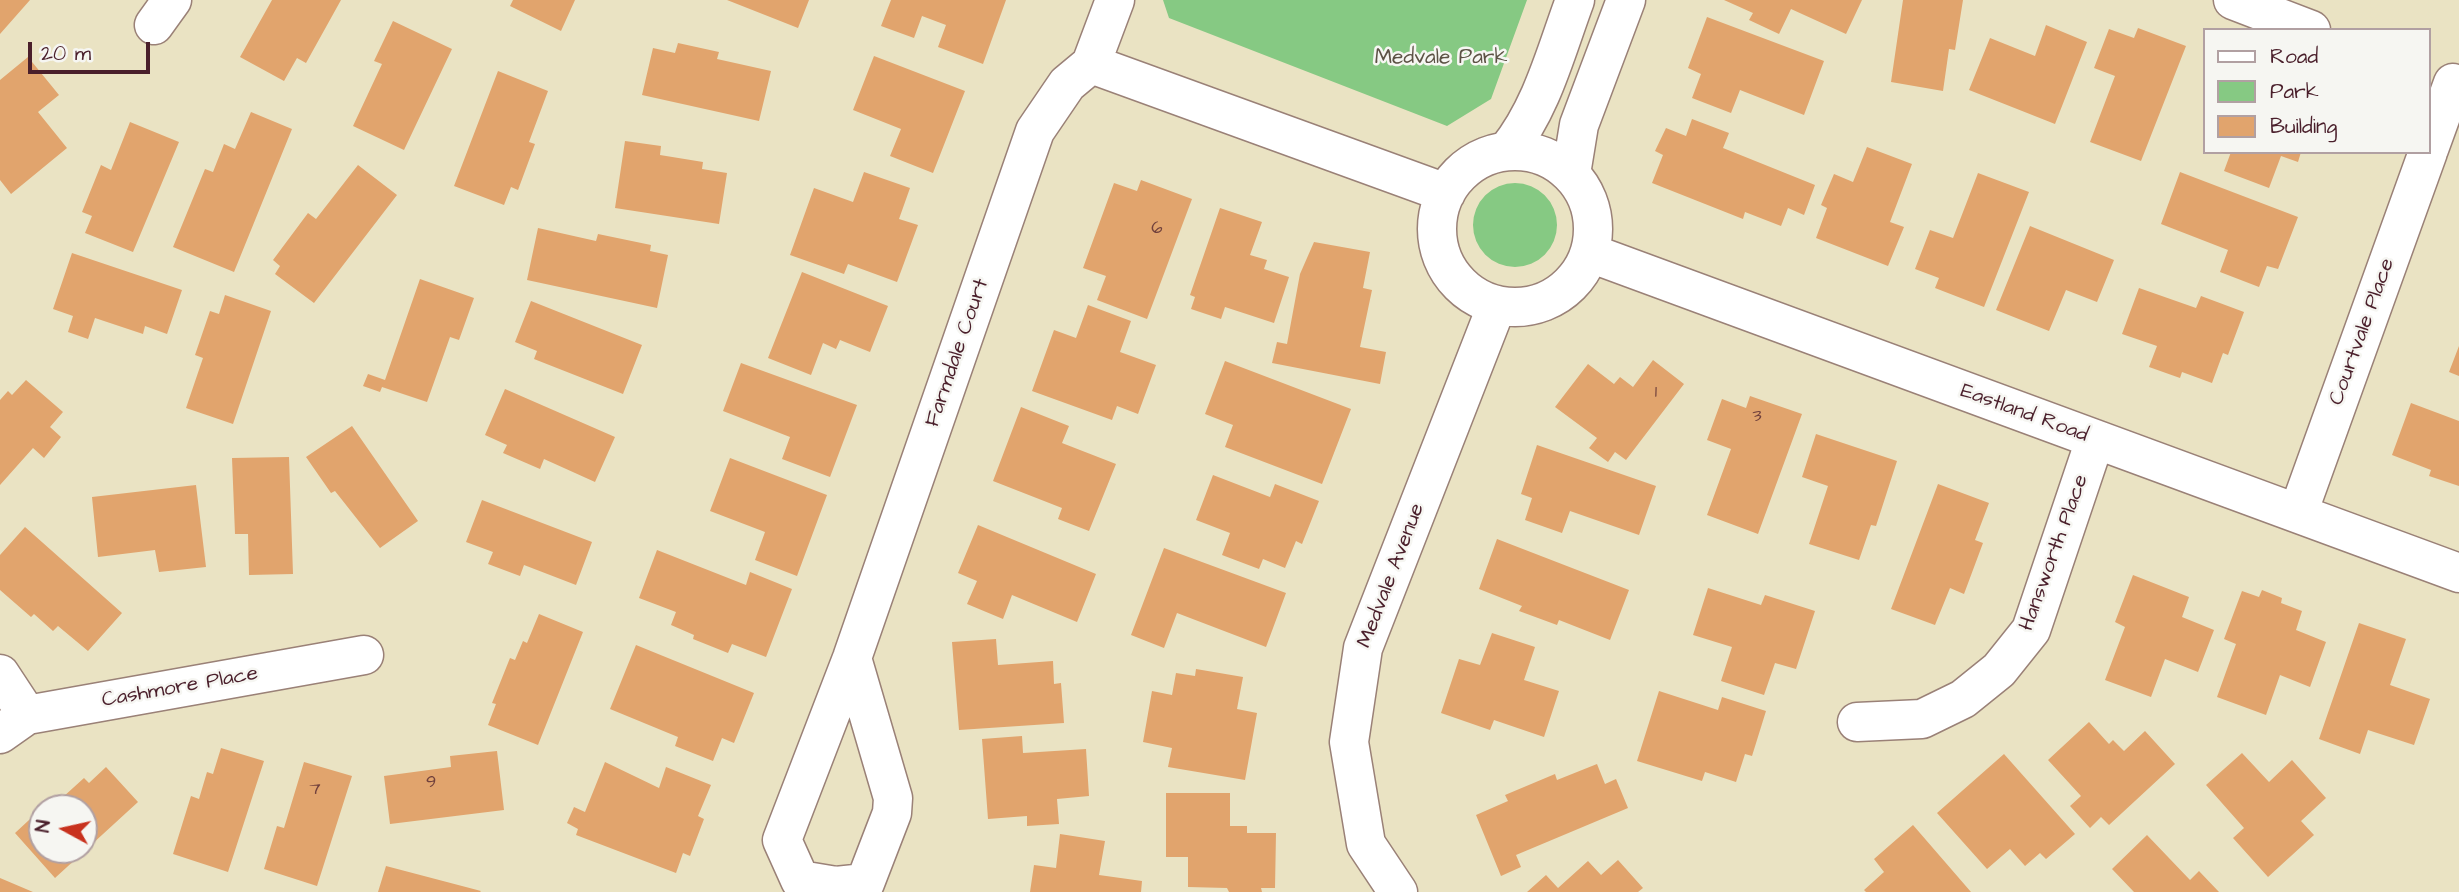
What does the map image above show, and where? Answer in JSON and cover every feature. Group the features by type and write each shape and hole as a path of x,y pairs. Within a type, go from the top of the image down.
{"street":[{"name":"Farmdale Court","path":"852,657 893,798 892,813 865,883 836,887 800,880 782,840 852,657 1035,131 1067,84 1091,64 1115,0"},
{"path":"1507,151 1523,131 1535,107 1575,0"},
{"path":"1571,174 1579,125 1626,0"},
{"path":"2233,0 2306,28"},
{"path":"1091,64 1447,193"},
{"name":"Courtvale Place","path":"2431,142 2447,81"},
{"path":"1507,151 1530,151 1552,160 1571,174 1584,191 1591,211 1593,232 1590,253 1579,274 1563,290 1543,302 1520,307 1497,305 1476,296 1457,281 1444,262 1438,239 1438,215 1447,193 1471,164 1507,151"},
{"name":"Courtvale Place","path":"2298,513 2428,154"},
{"name":"Eastland Road","path":"1590,253 2459,573"},
{"name":"Medvale Avenue","path":"1398,892 1366,844 1349,742 1363,648 1497,305"},
{"name":"Hansworth Place","path":"1857,722 1922,719 1963,699 1999,670 2032,630 2095,440"},
{"name":"Cashmore Place","path":"13,725 364,655"},
{"path":"0,674 13,725"}],"green space":[{"name":"Medvale Park","path":"1163,0 1527,0 1491,99 1447,126 1169,18"},
{"path":"1515,183 1531,186 1545,195 1554,209 1557,225 1554,241 1545,255 1531,264 1515,267 1499,264 1485,255 1476,241 1473,225 1476,209 1485,195 1499,186"}],"building":[{"path":"0,0 30,0 0,34"},
{"path":"272,0 341,0 306,63 297,58 284,81 240,57"},
{"path":"513,0 575,0 561,31 510,6"},
{"path":"727,0 809,0 798,28"},
{"path":"891,0 1006,0 983,64 938,47 946,25 922,16 914,38 881,26"},
{"path":"1724,0 1862,0 1846,34 1791,9 1779,34 1749,20 1753,13"},
{"path":"1903,0 1963,0 1955,50 1949,49 1943,91 1891,82"},
{"path":"1707,17 1824,61 1804,115 1740,90 1731,113 1692,98 1701,74 1688,68"},
{"path":"393,21 452,49 404,150 353,126 382,64 374,61"},
{"path":"2046,25 2087,42 2055,124 1969,90 1990,38 2035,56"},
{"path":"2138,28 2186,46 2141,161 2090,142 2115,76 2094,68 2109,29 2134,38"},
{"path":"678,43 719,52 717,59 771,71 759,121 642,95 653,48 675,53"},
{"path":"874,56 965,91 933,173 890,156 901,129 853,110"},
{"path":"28,57 59,95 38,112 67,148 11,194 0,180 0,80"},
{"path":"498,71 548,91 529,142 535,144 518,190 511,187 504,205 454,186"},
{"path":"251,112 292,129 234,272 173,247 205,169 213,172 224,144 235,149"},
{"path":"1692,119 1729,133 1723,148 1815,185 1804,215 1788,208 1781,226 1745,212 1743,219 1652,183 1663,155 1655,151 1666,128 1686,136"},
{"path":"130,122 179,142 133,252 85,233 92,216 82,212 101,165 111,170"},
{"path":"625,141 661,146 660,155 703,162 702,169 727,173 719,224 615,208"},
{"path":"1867,147 1912,164 1890,222 1904,227 1888,266 1816,238 1827,208 1821,205 1834,174 1853,182"},
{"path":"2230,154 2300,154 2298,162 2281,156 2269,188 2224,171"},
{"path":"358,165 397,195 314,303 275,274 280,266 273,260 308,213 316,219"},
{"path":"864,172 910,188 899,219 918,225 897,282 848,264 844,274 790,255 814,188 853,202"},
{"path":"2180,172 2298,217 2278,269 2267,266 2259,287 2220,272 2228,250 2161,224"},
{"path":"1978,173 2029,192 1984,307 1935,288 1939,278 1915,269 1930,230 1953,238"},
{"path":"1141,180 1192,199 1147,319 1097,300 1106,276 1083,268 1114,183 1137,191"},
{"path":"1220,208 1262,222 1250,255 1267,260 1264,269 1289,277 1274,323 1225,307 1221,319 1191,309 1195,297 1190,295"},
{"path":"2030,226 2114,260 2097,302 2066,290 2049,331 1996,310"},
{"path":"538,228 596,241 598,234 651,245 650,251 668,255 657,308 527,280"},
{"path":"1314,242 1370,252 1363,288 1372,290 1360,347 1386,352 1380,384 1272,363 1277,342 1287,344 1300,274"},
{"path":"72,253 182,290 167,334 145,326 143,334 95,318 88,339 68,332 73,316 53,309"},
{"path":"802,272 888,306 870,352 840,340 836,349 823,343 811,375 768,358"},
{"path":"420,279 474,298 459,340 450,337 427,402 382,387 380,392 363,386 368,374 385,380"},
{"path":"2139,288 2196,308 2201,296 2244,312 2228,355 2223,353 2212,383 2182,372 2180,378 2149,367 2157,346 2122,334"},
{"path":"225,295 271,311 233,424 186,408 203,358 195,355 210,311 219,314"},
{"path":"531,301 642,345 623,394 534,359 537,351 515,342"},
{"path":"1088,305 1131,321 1120,352 1156,365 1138,414 1117,406 1112,420 1032,391 1054,330 1076,338"},
{"path":"2459,346 2459,376 2449,372"},
{"path":"1653,360 1684,384 1626,460 1615,452 1608,462 1589,448 1597,438 1555,407 1588,364 1614,384 1620,377 1633,387"},
{"path":"1225,361 1351,409 1322,484 1225,447 1233,425 1205,414"},
{"path":"741,363 857,405 830,477 782,459 790,437 723,411"},
{"path":"26,380 63,412 50,427 61,437 44,458 33,448 0,485 0,400 8,391 12,395"},
{"path":"505,389 615,437 595,482 544,459 540,469 503,453 507,445 485,435"},
{"path":"1750,396 1802,414 1758,534 1707,515 1731,449 1707,440 1722,399 1746,408"},
{"path":"2411,403 2459,421 2459,486 2429,476 2431,470 2392,455"},
{"path":"1021,407 1069,426 1062,443 1116,464 1089,531 1058,519 1062,508 993,481"},
{"path":"352,426 418,521 380,548 335,491 331,493 306,457"},
{"path":"1816,434 1897,461 1876,526 1871,525 1859,560 1809,544 1828,486 1802,477"},
{"path":"1537,445 1656,486 1639,535 1570,511 1562,533 1525,520 1532,498 1521,494"},
{"path":"289,457 293,574 249,575 248,534 235,534 232,458"},
{"path":"730,458 827,495 797,576 755,560 765,532 710,511"},
{"path":"1213,475 1270,497 1275,484 1319,501 1302,544 1296,541 1285,568 1263,559 1259,569 1222,555 1230,533 1196,520"},
{"path":"1938,484 1989,503 1975,540 1983,543 1964,594 1950,588 1935,625 1891,609"},
{"path":"196,485 206,567 159,572 155,550 98,557 92,497"},
{"path":"482,500 592,542 576,585 524,565 520,576 488,564 493,552 466,542"},
{"path":"978,525 1096,574 1077,622 1012,595 1003,619 967,604 977,581 958,573"},
{"path":"25,527 122,613 88,651 58,626 53,631 34,614 31,617 0,590 0,555"},
{"path":"1497,539 1629,590 1610,640 1559,620 1557,625 1519,611 1522,606 1479,589"},
{"path":"1164,548 1286,593 1266,647 1177,613 1164,648 1131,635"},
{"path":"657,550 746,585 750,572 792,589 766,657 732,644 728,653 693,639 694,635 671,625 676,612 639,598"},
{"path":"2133,575 2189,597 2182,617 2214,630 2198,672 2165,659 2151,697 2105,680 2125,627 2115,622"},
{"path":"1708,588 1761,605 1765,595 1815,611 1796,669 1775,663 1764,695 1721,681 1732,647 1693,635"},
{"path":"2262,590 2282,598 2281,603 2302,611 2296,630 2326,642 2310,687 2280,675 2266,715 2217,697 2236,644 2224,639 2242,591 2259,597"},
{"path":"539,614 583,632 538,745 488,725 496,704 492,703 510,658 515,660 523,641 527,643"},
{"path":"2359,623 2406,639 2390,685 2430,699 2414,745 2368,730 2360,754 2319,739"},
{"path":"1492,633 1535,647 1524,680 1559,691 1544,737 1494,720 1490,730 1441,713 1459,659 1480,665"},
{"path":"996,639 998,665 1053,661 1054,684 1061,683 1064,723 959,730 952,642"},
{"path":"636,645 754,693 734,743 722,738 713,761 675,746 678,737 610,709"},
{"path":"1196,669 1243,677 1237,709 1257,713 1245,780 1168,767 1172,748 1143,742 1152,691 1172,695 1176,673 1195,676"},
{"path":"1659,691 1718,710 1722,697 1766,711 1752,756 1745,754 1736,782 1705,772 1702,781 1637,761"},
{"path":"2089,722 2109,744 2113,740 2124,751 2145,731 2175,764 2109,825 2101,817 2090,828 2070,806 2081,796 2048,760"},
{"path":"1022,736 1023,753 1086,749 1089,796 1057,799 1059,824 1027,826 1027,816 988,819 982,739"},
{"path":"221,748 264,761 228,872 173,854 191,796 199,799 207,772 213,774"},
{"path":"497,751 504,810 390,824 384,776 451,767 450,756"},
{"path":"2242,753 2269,782 2292,760 2326,798 2301,821 2314,835 2268,877 2233,838 2244,828 2206,785"},
{"path":"2004,754 2075,834 2046,859 2040,853 2025,866 2010,849 1987,869 1937,813"},
{"path":"304,762 352,776 317,886 264,869 277,826 284,828"},
{"path":"605,762 659,788 666,767 711,785 698,816 704,819 690,856 683,853 676,873 576,835 578,829 567,823 574,807 585,812"},
{"path":"1597,764 1605,784 1616,779 1628,808 1516,855 1521,867 1501,876 1476,815 1508,801 1505,795 1555,774 1557,780"},
{"path":"106,767 138,802 98,839 98,794 66,794 84,778 89,783"},
{"path":"1166,793 1230,793 1230,826 1247,826 1247,833 1276,833 1275,888 1261,888 1262,892 1229,892 1227,888 1188,887 1188,857 1166,857"},
{"path":"28,821 28,848 15,833"},
{"path":"1913,825 1971,892 1864,890 1884,872 1874,859"},
{"path":"1060,834 1105,841 1099,875 1142,881 1141,892 1030,892 1034,865 1056,868"},
{"path":"2147,835 2190,880 2199,871 2219,892 2134,892 2112,869"},
{"path":"1618,860 1643,888 1638,892 1527,892 1546,875 1558,888 1588,861 1601,875"},
{"path":"43,864 70,864 55,878"},
{"path":"386,866 481,891 378,892"},
{"path":"0,878 33,892 0,892"}]}
